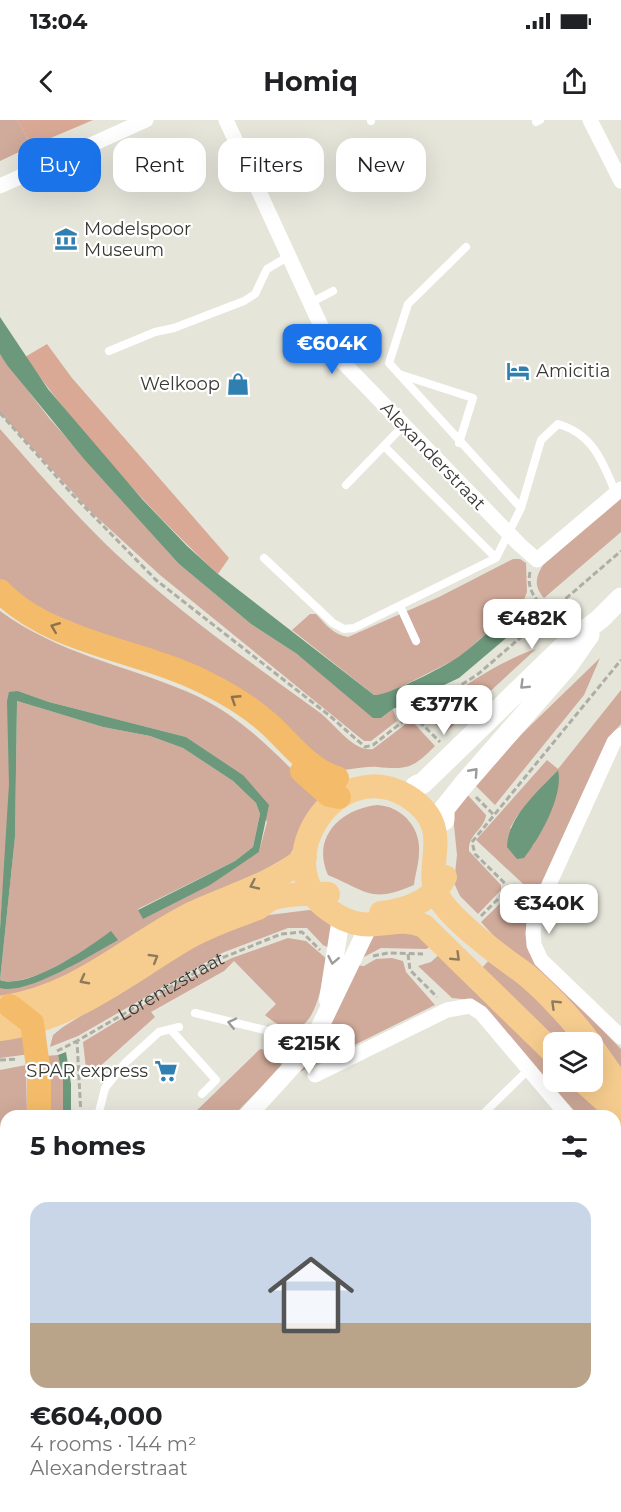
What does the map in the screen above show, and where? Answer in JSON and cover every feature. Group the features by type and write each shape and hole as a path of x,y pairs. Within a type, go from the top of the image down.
{"highway":[{"path":"0,591 45,622 204,681 247,707 281,736 299,768 329,795 338,788"},
{"path":"5,1007 32,1023 39,1074 39,1110"}],"main road":[{"path":"324,904 308,877 305,856 314,822 338,788 406,786 423,783 562,648 600,619 621,598"},
{"path":"371,920 404,908 441,884 450,854 444,809 568,665 600,619"},
{"path":"406,786 433,801 444,820"},
{"path":"406,786 431,823 437,844 433,882 447,887 459,903 512,957 518,968 580,1032"},
{"path":"5,1007 39,1000 76,985 186,917 298,863 305,856"},
{"path":"324,904 329,894 371,920"},
{"path":"0,1029 32,1023 87,1001 189,937 234,915 261,907 270,899 324,904 371,920 411,922 424,926 543,1042"},
{"path":"603,1063 621,1088"},
{"path":"595,1092 615,1110"}],"street":[{"path":"0,186 146,120"},
{"name":"Alexanderstraat","path":"226,120 333,352 537,560"},
{"path":"590,120 621,180"},
{"path":"537,560 618,491"},
{"path":"621,735 615,742 593,787 536,913 533,939 541,960 621,1037"},
{"path":"324,904 340,924 328,1005"},
{"path":"252,1110 309,1045 371,920"},
{"path":"315,1075 455,1008 470,1006 481,1013 563,1110"}],"lane":[{"path":"466,247 408,304 388,363 521,508"},
{"path":"109,351 155,332 174,328 244,301 255,294 267,270 289,256"},
{"path":"310,303 333,291"},
{"path":"398,374 473,398 459,442"},
{"path":"264,558 333,623 344,629 354,628 496,558 521,508 541,440 558,424 573,428 588,440 602,460 618,491"},
{"path":"346,485 404,425"},
{"path":"384,446 496,558"},
{"path":"400,606 416,641"},
{"path":"195,1013 265,1030 309,1045"},
{"path":"100,1110 105,1088 125,1063 159,1032 175,1029 216,1080 202,1094"},
{"path":"487,1110 529,1069"}],"path":[{"path":"0,413 72,494 156,580 330,716 365,747 373,745 413,715 477,675 621,551"},
{"path":"537,560 530,570 528,587 549,614"},
{"path":"509,888 473,850 474,837 621,660"},
{"name":"Lorentzstraat","path":"81,1110 77,1041 196,971 281,934 302,932 322,952 335,955"},
{"path":"408,954 410,970 455,1008"}],"shaded area":[{"path":"0,120 17,120 27,138 18,138 18,153 0,161"},
{"path":"17,120 93,120 51,138 27,138"},
{"path":"0,317 48,389 142,499 187,546 218,574 374,695 404,686 455,659 522,605 531,611 531,617 459,678 393,709 381,718 373,718 297,654 251,624 179,564 84,459 7,365 0,354"},
{"path":"47,344 72,378 229,558 218,574 116,470 69,415 25,357"},
{"path":"0,354 49,418 179,564 251,624 297,654 381,718 393,709 397,721 371,741 364,741 160,575 90,511 0,413"},
{"path":"0,429 85,523 139,575 214,636 319,712 352,742 366,749 373,749 411,720 435,746 409,766 339,770 143,651 37,608 0,580"},
{"path":"621,498 621,532 544,598 538,590 537,582 543,565"},
{"path":"513,559 520,559 526,563 527,592 522,605 510,612 460,657 385,695 374,695 292,630 310,614 316,614 334,631 348,637 439,597"},
{"path":"0,611 45,638 163,682 208,702 260,739 321,800 290,855 107,961 0,1003 0,988 68,968 110,932 73,957 41,973 26,979 0,980 15,837 17,705 0,929","holes":["18,691 49,702 186,737 243,775 267,822 259,852 143,918 138,909 235,861 253,847 260,814 256,803 233,781 183,748 150,736 103,727 17,701"]},
{"path":"536,649 445,733 434,723 431,717 450,697 494,668"},
{"path":"600,658 584,695 495,805 472,782"},
{"path":"621,690 621,724 611,735 543,884 534,894 476,840 547,760 558,769","holes":["558,770 555,796 533,846 510,828 517,816"]},
{"path":"18,691 49,702 186,737 243,775 269,805 259,852 210,885 143,919 138,910 235,861 253,847 260,814 256,803 233,781 183,748 150,736 103,727 17,701 15,837 0,980 0,929 9,784 7,701 9,692"},
{"path":"558,770 557,791 549,816 524,858 517,859 507,847 513,825 525,805"},
{"path":"465,792 486,815 471,840 469,851 501,885 501,890 478,914 460,896 454,883 457,855 453,815"},
{"path":"377,805 394,809 408,820 417,834 419,843 414,885 387,894 369,893 328,875 324,861 323,849 333,827 352,812"},
{"path":"510,894 526,911 526,935 535,961 621,1049 621,1075 603,1055 603,1032 582,1032 481,922"},
{"path":"309,910 322,913 333,927 331,949 323,945 307,928 288,928 222,953 78,1036 50,1047 53,1035 63,1027 213,934 269,915"},
{"path":"409,929 431,946 426,949 381,948 362,958 372,936"},
{"path":"111,931 118,940 59,972 26,986 12,989 0,988 0,980 26,979 57,966"},
{"path":"288,938 306,941 328,960 317,1003 304,1024 294,1028 281,1026 265,1015 276,1004 234,961 224,971 151,1012 155,1017 87,1078 83,1042 180,983 232,958"},
{"path":"443,951 543,1052 543,1076 481,1006 472,1000 452,998 418,966 431,962"},
{"path":"492,957 571,1032 544,1032 480,970"},
{"path":"392,958 403,961 406,972 435,1005 300,1072 313,1053 354,965 364,966 376,959"},
{"path":"22,1030 30,1054 0,1058 0,1033"},
{"path":"260,1049 274,1051 282,1066 239,1110 197,1110"},
{"path":"66,1052 71,1084 71,1110 63,1110 63,1079 58,1055"},
{"path":"58,1055 63,1079 63,1110 46,1110 46,1056"},
{"path":"26,1065 27,1110 0,1110 0,1070"},
{"path":"558,1092 584,1092 605,1110 574,1110"}],"place":[{"name":"Modelspoor Museum","path":"66,239"},
{"name":"Amicitia","path":"518,371"},
{"name":"Welkoop","path":"238,384"},
{"name":"SPAR express","path":"166,1071"}]}
